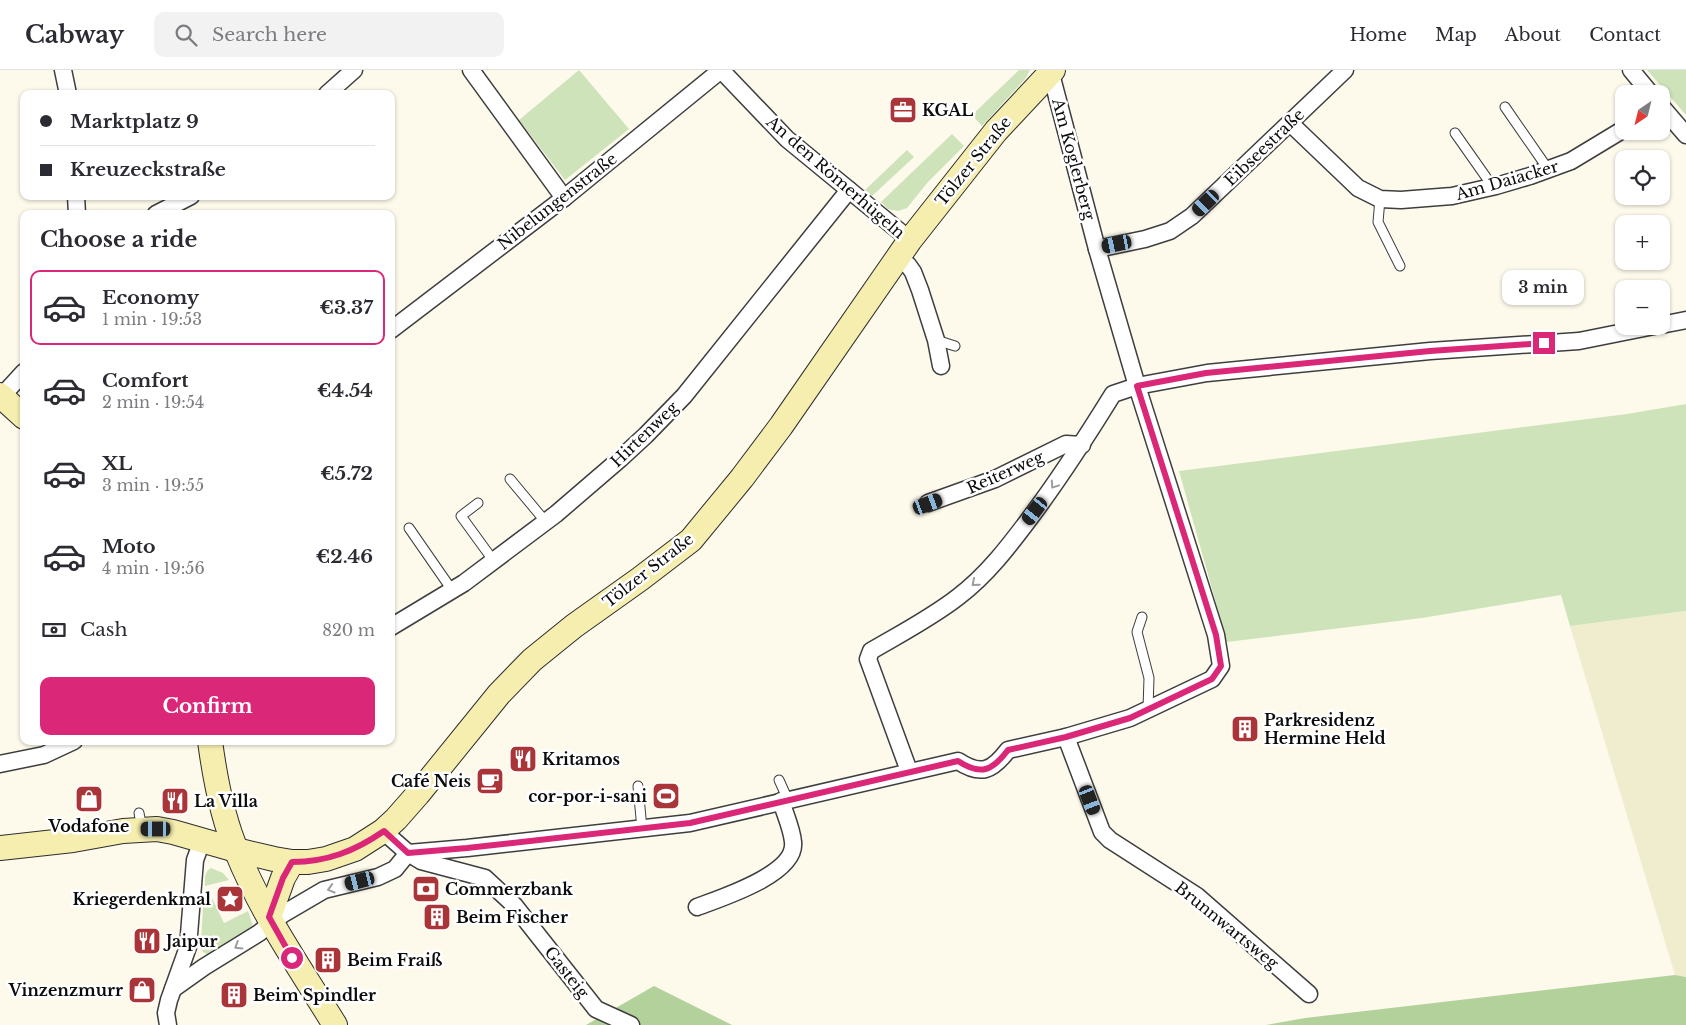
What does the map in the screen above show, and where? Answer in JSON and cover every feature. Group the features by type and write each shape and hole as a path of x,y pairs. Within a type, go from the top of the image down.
{"main road":[{"name":"Tölzer Straße","path":"0,848 73,840 140,821 236,850 292,862 308,862 341,855 366,843 384,831 412,800 499,694 532,660 574,626 691,540 782,426 904,249 996,130 1051,71"},
{"path":"1,396 20,413"},
{"path":"211,745 221,803 236,850 273,925 335,1025"},
{"path":"202,841 221,803"},
{"path":"273,925 283,878 292,862"}],"street":[{"path":"63,70 67,90"},
{"path":"332,90 354,70"},
{"path":"471,70 564,198"},
{"name":"Nibelungenstraße","path":"395,327 564,198 721,70"},
{"name":"An den Römerhügeln","path":"721,70 787,139 849,190 904,249"},
{"name":"Eibseestraße","path":"1097,249 1144,239 1170,231 1192,216 1345,70"},
{"path":"1631,70 1644,85"},
{"name":"Am Koglerberg","path":"1051,71 1097,249 1137,386 1216,635 1221,666 1212,679 1148,709"},
{"path":"1670,116 1686,135"},
{"name":"Am Daiacker","path":"1290,123 1358,188 1380,199 1401,200 1452,196 1493,186 1571,161 1615,134"},
{"name":"Hirtenweg","path":"395,625 452,590 546,521 620,459 684,396 849,190"},
{"path":"164,210 183,200"},
{"path":"904,249 908,265 913,272 936,340 941,366"},
{"path":"1670,323 1686,320"},
{"path":"909,771 868,659 871,651 929,617 958,597 981,577 1008,548 1082,445 1113,394 1137,386 1206,373 1430,351 1579,341 1615,334"},
{"path":"1,396 20,376"},
{"name":"Reiterweg","path":"928,504 995,478 1066,444 1082,445"},
{"path":"173,989 273,925 283,914 324,890 378,877 395,869 408,853 690,823 958,761 970,768 986,770 998,762 1008,750 1066,737 1130,718 1148,709"},
{"name":"Brunnwartsweg","path":"1066,737 1102,832 1110,840 1197,896 1309,994"},
{"path":"0,764 44,756 66,745"},
{"path":"697,907 732,894 776,871 792,855 794,842 784,801"},
{"name":"Gasteig","path":"384,831 408,853 421,861 486,878 514,905 596,1009 631,1025"},
{"path":"167,1019 173,989 188,947 195,860 202,841"}],"lane":[{"path":"1505,107 1548,169"},
{"path":"1455,133 1493,186"},
{"path":"1380,199 1378,222 1400,266"},
{"path":"936,340 955,346"},
{"path":"510,479 546,521"},
{"path":"478,503 461,516 493,560"},
{"path":"409,528 452,590"},
{"path":"1142,617 1138,632 1148,678 1148,709"},
{"path":"779,780 784,801"},
{"path":"638,786 642,829"}],"shaded area":[{"path":"1686,611 1686,977 1675,975 1570,626"}],"green space":[{"path":"579,70 629,129 565,180 519,120"},
{"path":"1019,70 1030,70 1026,78 982,126 972,115"},
{"path":"1647,70 1686,70 1686,115 1670,97 1670,85 1660,85"},
{"path":"952,134 964,146 928,182 907,208 898,211 888,209 881,202"},
{"path":"907,150 914,157 872,196 865,190"},
{"path":"1686,404 1686,611 1570,626 1561,595 1422,618 1227,642 1179,471 1627,414"},
{"path":"211,868 223,873 229,880 205,886 206,873"},
{"path":"204,891 209,892 224,923 248,911 253,926 207,954 203,952 201,942"},
{"path":"1675,975 1686,977 1686,1025 1266,1025 1305,1018"},
{"path":"654,986 732,1025 586,1025"}],"place":[{"name":"KGAL","path":"903,110"},
{"name":"Parkresidenz Hermine Held","path":"1245,729"},
{"name":"Kritamos","path":"523,759"},
{"name":"Café Neis","path":"490,781"},
{"name":"cor-por-i-sani","path":"666,796"},
{"name":"Vodafone","path":"89,799"},
{"name":"La Villa","path":"175,801"},
{"name":"Commerzbank","path":"426,889"},
{"name":"Kriegerdenkmal","path":"230,899"},
{"name":"Beim Fischer","path":"437,917"},
{"name":"Jaipur","path":"147,941"},
{"name":"Beim Fraiß","path":"328,960"},
{"name":"Vinzenzmurr","path":"142,990"},
{"name":"Beim Spindler","path":"234,995"}],"route":[{"path":"292,958 269,917 278,888 292,862 308,862 341,855 366,843 384,831 408,853 467,848 690,823 958,761 970,768 986,770 998,762 1008,750 1066,737 1130,718 1212,679 1221,666 1216,635 1137,386 1206,373 1430,351 1544,343"}]}
